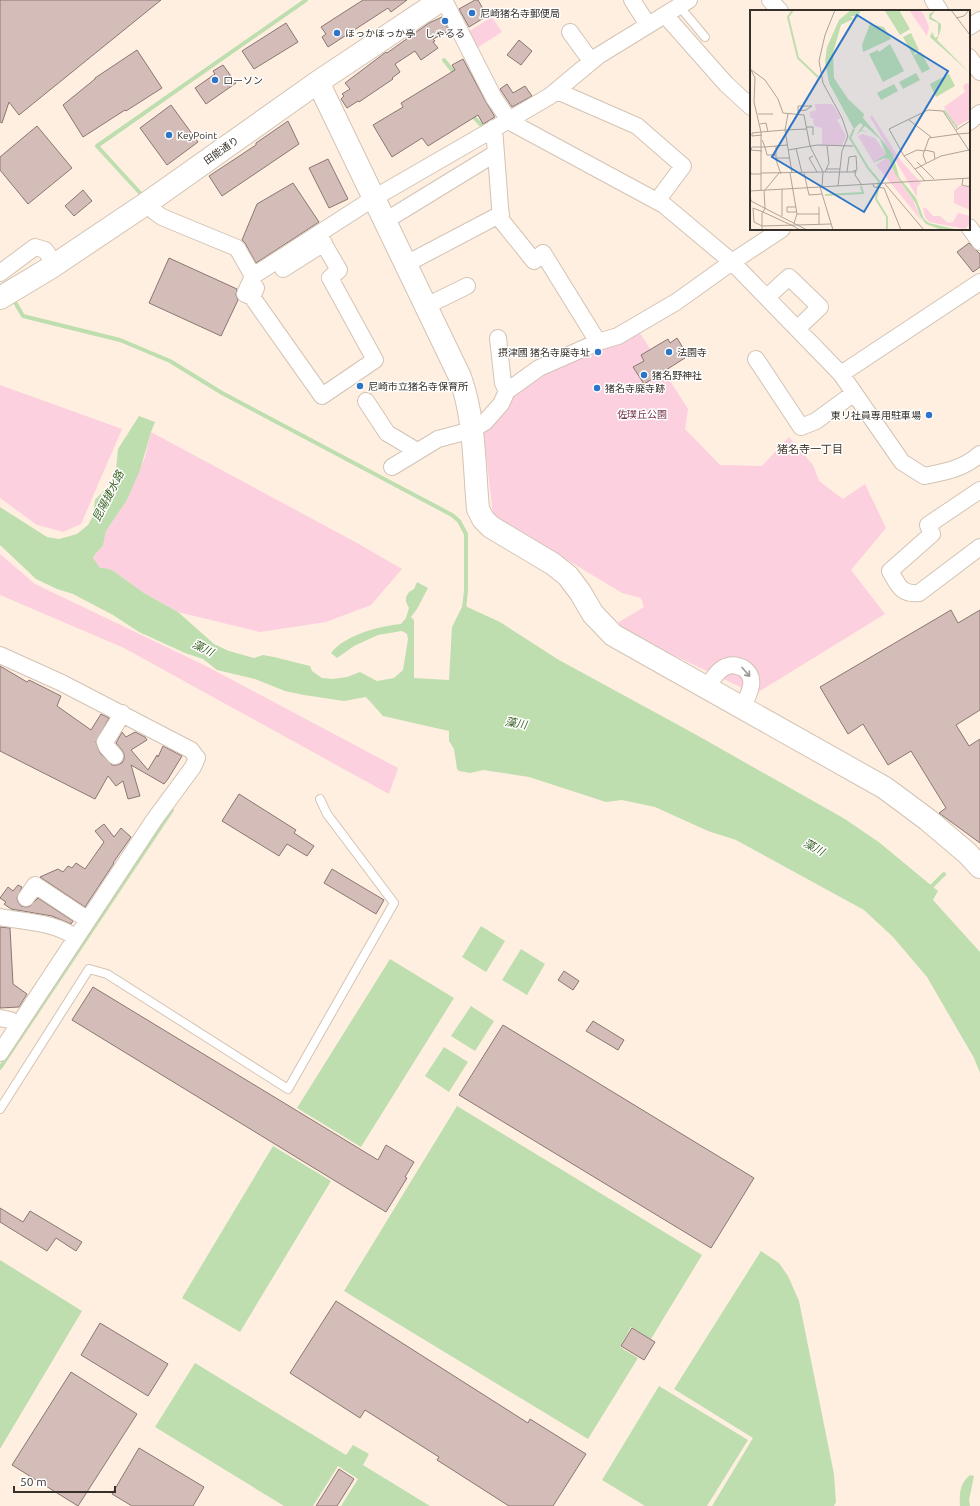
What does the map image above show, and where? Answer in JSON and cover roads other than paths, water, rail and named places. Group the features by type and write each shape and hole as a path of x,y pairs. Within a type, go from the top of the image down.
{"street":[{"name":"田能通り","path":"0,298 55,264 147,203 318,82 442,0"},
{"path":"442,0 494,98 509,120 664,205 732,262 798,328 841,374 902,462 924,476 951,471 978,460"},
{"path":"632,0 648,25"},
{"path":"770,0 779,10"},
{"path":"252,296 256,286 374,198 550,96 598,56 684,3"},
{"path":"665,15 726,84 750,106"},
{"path":"970,26 980,20"},
{"path":"570,32 591,61"},
{"path":"970,58 980,72"},
{"path":"318,82 466,392 472,430 478,509 483,519 491,527 553,564 568,576 580,592 593,614 613,635 885,788 928,820 967,853 980,867"},
{"path":"557,91 638,126 683,166 657,201"},
{"path":"970,121 980,113"},
{"path":"494,128 501,220 534,261 543,253 598,342"},
{"path":"385,221 496,154"},
{"path":"147,203 162,217 237,248 253,276"},
{"path":"406,264 501,214"},
{"path":"970,227 980,242"},
{"path":"392,467 438,439 472,430 485,422 501,404 507,391 539,368 598,342 618,336 676,302 780,230"},
{"path":"321,238 339,270 330,278 375,360 322,396 252,296 245,294 253,276 321,238"},
{"path":"2,271 35,247 45,250 55,264"},
{"path":"767,297 789,277 820,307 798,328"},
{"path":"841,374 980,282"},
{"path":"426,306 467,286"},
{"path":"498,338 502,383 507,391"},
{"path":"756,359 800,427 816,421 854,393"},
{"path":"366,401 387,433 417,451"},
{"path":"980,490 928,525 932,534 890,571 899,587 910,594 919,593 980,547"},
{"path":"0,655 62,683 122,713 191,750 197,758 193,767 154,820 0,1053"},
{"path":"706,688 718,672 728,666 738,665 746,670 751,679 750,694 742,708"},
{"path":"115,756 107,747 105,742 122,713"},
{"path":"26,898 32,883 88,920"},
{"path":"0,917 52,927 69,932 76,938"},
{"path":"0,1018 10,1020 18,1025"}],"lane":[{"path":"684,3 706,37"},
{"path":"0,1109 89,969 107,974 288,1089 394,903 327,814 320,799"}],"water":[{"path":"139,416 155,422 140,470 127,500 106,531 103,546 93,558 100,568 112,570 144,593 178,612 214,644 229,651 254,658 263,655 310,666 312,671 322,678 333,679 347,677 360,672 377,681 394,678 403,670 408,639 407,634 402,631 378,635 354,646 337,658 331,653 344,641 353,636 373,629 401,624 406,618 409,608 406,602 406,597 409,592 414,589 417,582 428,588 411,617 414,620 414,678 449,680 452,627 463,605 500,622 559,660 693,733 845,819 880,843 938,891 933,900 980,952 980,1073 974,1058 927,977 893,937 864,910 736,840 708,831 655,807 622,800 606,802 529,777 483,770 470,773 459,771 457,769 454,749 449,741 449,731 383,716 366,697 344,701 304,695 285,691 255,679 217,670 203,659 185,653 139,632 113,615 73,594 57,589 36,579 0,545 0,507 47,537 59,539 77,534 88,525 93,516 95,500 104,490 111,487 116,470 118,449"},
{"path":"481,926 505,941 486,972 462,957"},
{"path":"521,949 545,964 527,995 502,980"},
{"path":"390,959 454,998 361,1147 297,1108"},
{"path":"471,1006 494,1021 475,1051 451,1036"},
{"path":"444,1047 468,1062 449,1092 425,1076"},
{"path":"457,1106 702,1255 651,1339 631,1327 620,1347 638,1358 588,1439 344,1291"},
{"path":"273,1146 331,1181 240,1332 182,1298"},
{"path":"761,1251 779,1263 788,1276 799,1301 834,1474 836,1502 834,1506 712,1506 753,1438 674,1389"},
{"path":"0,1260 82,1311 0,1449"},
{"path":"195,1363 346,1455 353,1445 369,1454 363,1465 430,1506 341,1506 358,1479 338,1466 313,1506 284,1506 155,1427"},
{"path":"659,1386 748,1440 707,1506 645,1506 602,1480"},
{"path":"970,1475 974,1476 969,1500 970,1506 960,1506 962,1485"}],"waterway":[{"path":"141,194 97,146 306,0"},
{"path":"444,60 456,75"},
{"path":"470,113 482,126"},
{"path":"12,297 23,316 120,340 170,361 222,393 452,515 459,521 466,534 466,590 464,610"},
{"path":"0,1068 172,810"},
{"path":"929,889 944,874"}],"place":[{"name":"尼崎猪名寺郵便局","path":"472,13"},
{"name":"しゃるる","path":"445,21"},
{"name":"ほっかほっか亭","path":"337,33"},
{"name":"ローソン","path":"215,80"},
{"name":"KeyPoint","path":"169,135"},
{"name":"摂津國 猪名寺廃寺址","path":"598,352"},
{"name":"法園寺","path":"669,352"},
{"name":"猪名野神社","path":"644,375"},
{"name":"尼崎市立猪名寺保育所","path":"360,386"},
{"name":"猪名寺廃寺跡","path":"597,388"},
{"name":"東リ社員専用駐車場","path":"929,415"}],"district":[{"name":"猪名寺一丁目","path":"810,449"}],"park label":[{"name":"佐璞丘公園","path":"642,414"}],"water label":[{"name":"昆陽捷水路","path":"108,496"},
{"name":"藻川","path":"203,648"},
{"name":"藻川","path":"516,723"},
{"name":"藻川","path":"814,847"}]}
